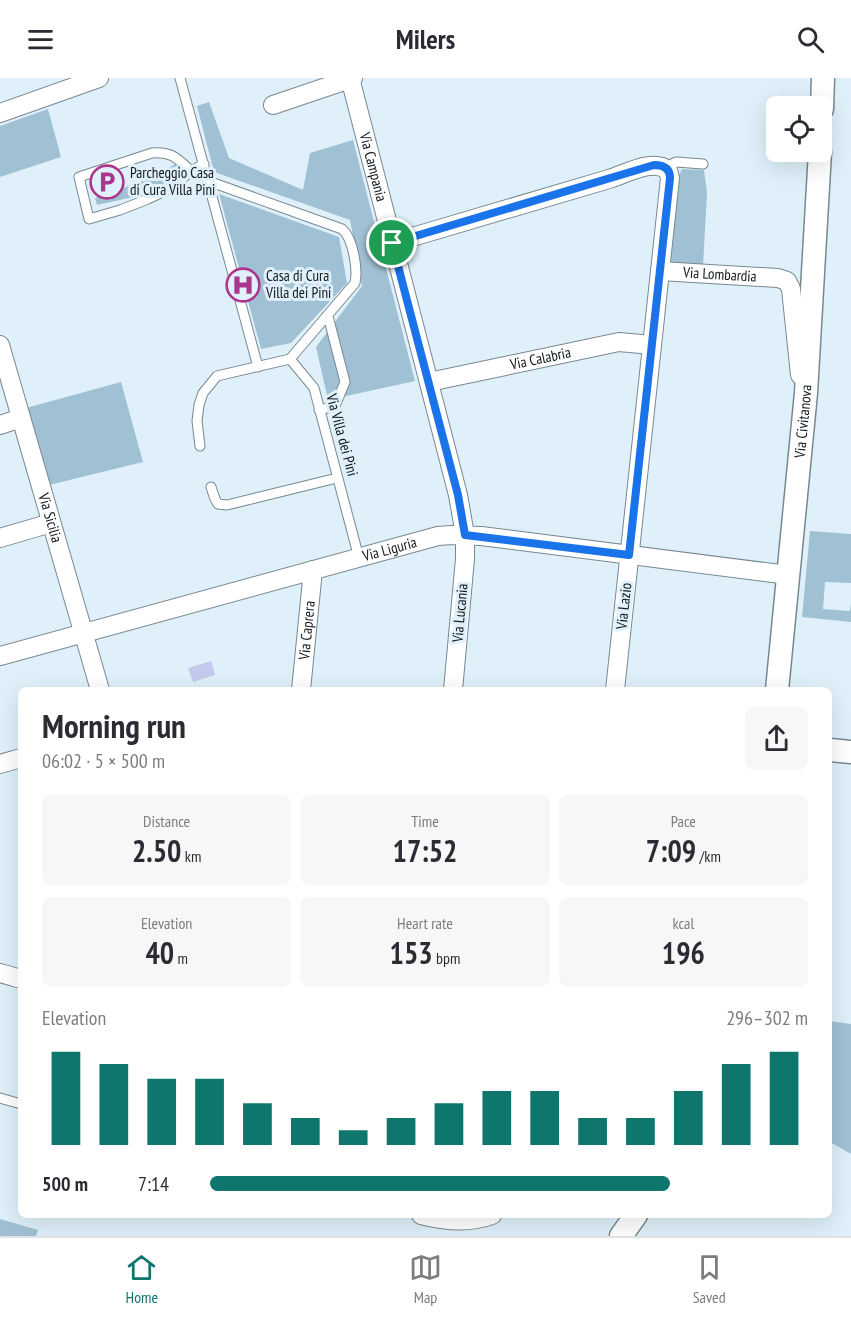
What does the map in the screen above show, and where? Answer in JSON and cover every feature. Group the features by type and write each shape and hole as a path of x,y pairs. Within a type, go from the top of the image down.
{"street":[{"path":"0,113 99,78"},
{"path":"273,105 351,78"},
{"name":"Via Campania","path":"351,78 458,495 465,535"},
{"path":"822,96 823,78"},
{"name":"Via Civitanova","path":"777,687 806,393 802,339 819,162"},
{"path":"392,243 644,167 657,165 666,167"},
{"name":"Via Lombardia","path":"666,167 670,178 660,271 787,280 802,339"},
{"name":"Via Lazio","path":"615,687 660,271"},
{"name":"Via Calabria","path":"429,382 619,342 652,345"},
{"name":"Via Sicilia","path":"0,345 99,687"},
{"path":"0,425 21,418"},
{"path":"0,538 51,523"},
{"name":"Via Liguria","path":"0,656 438,536 465,535 788,575"},
{"name":"Via Lucania","path":"453,687 465,559 465,535"},
{"name":"Via Caprera","path":"301,687 313,570"},
{"path":"832,750 851,752"},
{"path":"0,764 18,759"},
{"path":"0,974 18,978"},
{"path":"435,1218 468,1221 480,1218"},
{"path":"621,1236 634,1218"}],"lane":[{"path":"180,78 258,367"},
{"path":"191,171 172,155 164,152 152,153 79,177 89,219 120,210 171,188 191,171 204,164"},
{"path":"666,167 676,162 703,164"},
{"path":"200,446 197,422 199,405 203,393 212,381 217,376 290,359 355,283 357,274 348,233 342,229 208,181"},
{"path":"319,410 335,406 345,382 328,316"},
{"name":"Via Villa dei Pini","path":"290,359 314,388 359,558"},
{"path":"211,487 218,504 227,505 338,478"},
{"path":"0,1098 18,1103"}],"shaded area":[{"path":"209,102 229,158 303,190 310,153 353,140 415,381 328,400 316,347 362,286 350,220 214,172 197,106"},
{"path":"48,109 61,157 0,177 0,126"},
{"path":"175,164 180,167 181,171 158,188 142,195 97,205 95,198 151,178"},
{"path":"682,169 704,170 707,193 703,266 668,264 677,179"},
{"path":"219,194 339,237 347,283 291,343 261,349"},
{"path":"121,382 143,462 49,485 26,408"},
{"path":"810,531 851,534 851,583 825,582 823,609 850,611 851,603 851,622 802,617"},
{"path":"211,661 215,675 193,682 188,668"},
{"path":"832,1021 851,1024 851,1154 832,1143"},
{"path":"0,1219 38,1230 36,1236 0,1236"}],"place":[{"name":"Parcheggio Casa di Cura Villa Pini","path":"107,182"},
{"name":"Casa di Cura Villa dei Pini","path":"243,285"}],"route":[{"path":"662,165 666,167 670,178 629,555 465,535 458,495 392,243 644,167 662,165"}]}
